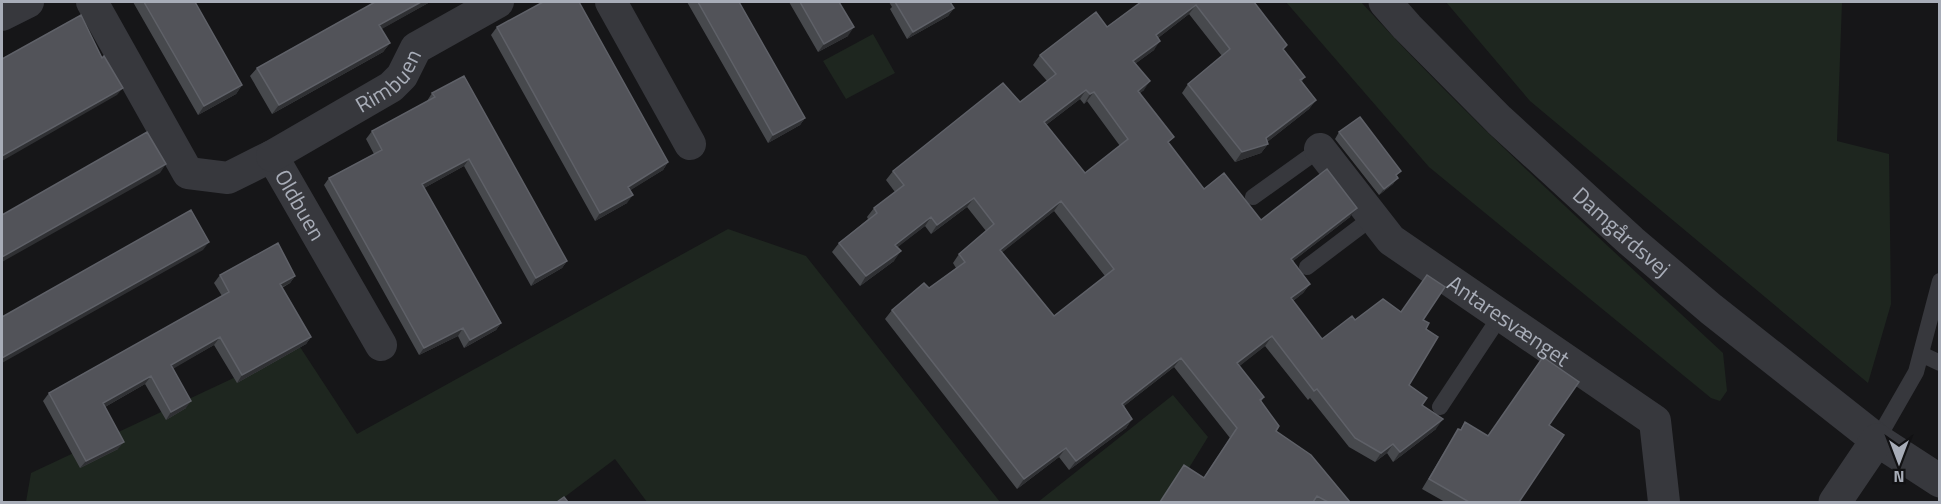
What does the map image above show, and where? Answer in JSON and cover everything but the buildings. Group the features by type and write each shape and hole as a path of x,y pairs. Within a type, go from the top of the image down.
{"street":[{"path":"2,15 28,2"},
{"name":"Oldbuen","path":"92,2 188,173 228,178 272,156 381,345"},
{"name":"Rimbuen","path":"272,156 391,87 402,76 416,48 498,2"},
{"path":"611,2 690,144"},
{"name":"Damgårdsvej","path":"1385,2 1499,120 1631,241 1711,309 1877,440 1940,481"},
{"name":"Antaresvænget","path":"1320,149 1391,240 1655,421 1664,498"},
{"path":"1835,502 1877,440"}],"lane":[{"path":"1253,197 1320,149"},
{"path":"1307,267 1373,217"},
{"path":"1877,440 1916,372 1940,281"},
{"path":"1440,407 1501,315"},
{"path":"1921,354 1940,363"}],"shaded area":[{"path":"1286,2 1361,2 1493,137 1723,353 1727,391 1720,401 1711,398 1429,167"},
{"path":"1446,2 1842,2 1837,141 1889,154 1891,304 1868,383 1530,101"},
{"path":"873,34 895,73 846,99 823,61"},
{"path":"728,229 806,256 1000,502 647,502 615,459 558,502 26,502 31,473 300,347 357,434"},
{"path":"1173,395 1208,437 1168,502 1038,502"}]}
